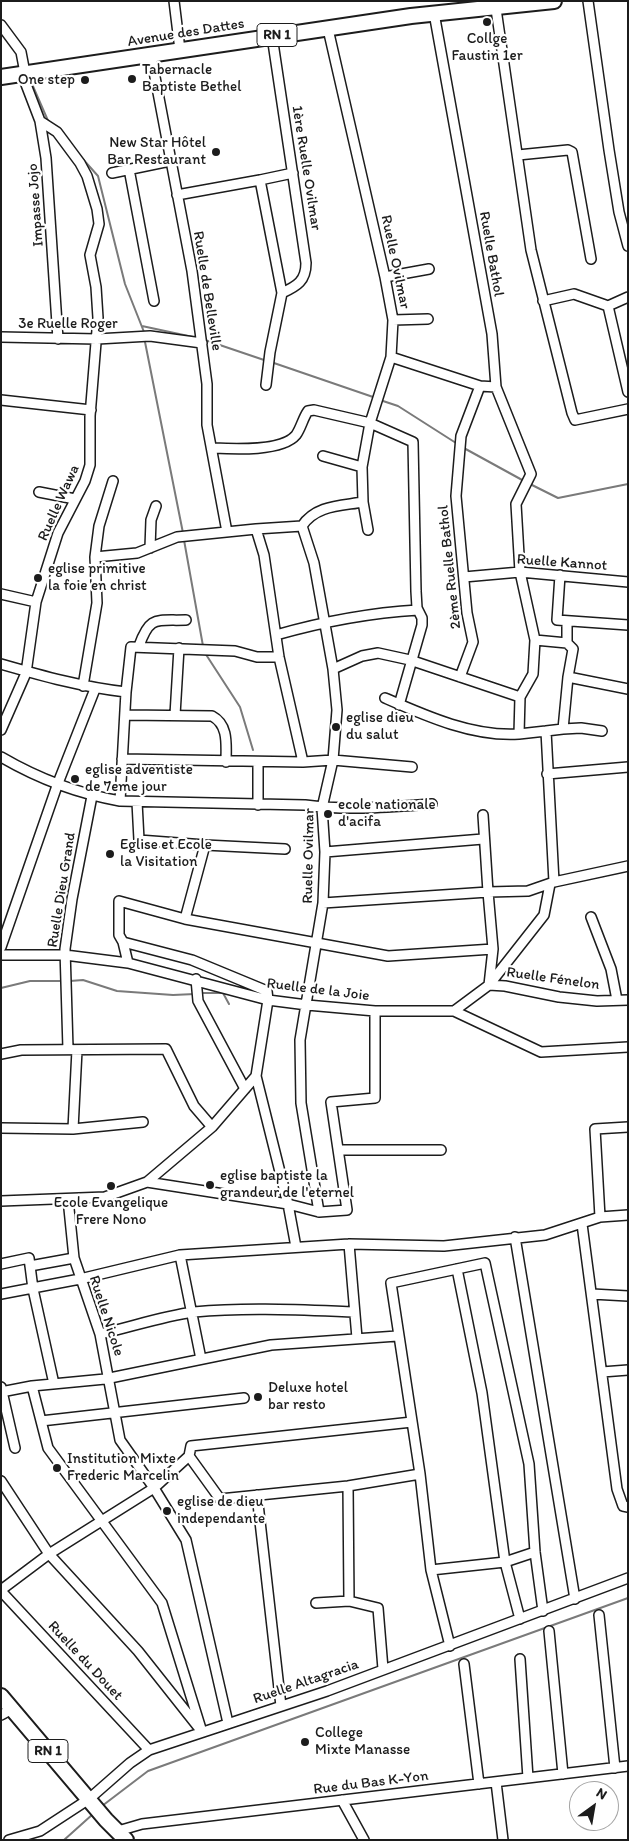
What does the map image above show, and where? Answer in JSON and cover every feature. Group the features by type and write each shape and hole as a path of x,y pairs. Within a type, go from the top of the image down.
{"main road":[{"name":"Avenue des Dattes","path":"1,77 328,29 438,10 496,9 554,1"},
{"name":"RN 1","path":"1,1696 7,1712 122,1835"}],"street":[{"path":"174,1 180,50"},
{"path":"588,1 619,212 628,246"},
{"path":"496,9 531,250 572,413 575,420 628,409"},
{"name":"Ruelle Bathol","path":"438,10 492,334 496,387 531,474 516,504 520,572 535,640 533,674 520,697"},
{"name":"Impasse Jojo","path":"1,24 21,52 24,73 40,121 46,158 58,339"},
{"name":"Ruelle Ovilmar","path":"328,29 386,278 393,320 391,358 370,423 362,467 363,502 368,530"},
{"name":"1ère Ruelle Ovilmar","path":"272,36 306,270 301,282 282,293"},
{"name":"Ruelle de Belleville","path":"151,56 202,340 207,384 207,425 227,532"},
{"name":"Ruelle Wawa","path":"1,730 26,673 36,602 58,533 85,481 90,464 91,410 97,339 96,287 90,255 99,224 97,209 87,176 80,163 57,132 40,121"},
{"path":"518,156 568,150 572,152 591,259"},
{"path":"112,173 170,161"},
{"path":"129,169 154,302"},
{"path":"177,195 292,173"},
{"path":"260,180 282,293 270,352 270,366 266,385"},
{"path":"386,278 430,269"},
{"path":"543,301 574,294 608,306 628,297"},
{"path":"608,306 628,392"},
{"path":"393,320 428,319"},
{"name":"3e Ruelle Roger","path":"1,337 97,339 150,336 202,340"},
{"path":"391,358 480,386 496,387"},
{"name":"2ème Ruelle Bathol","path":"460,677 473,642 456,496 461,436 480,386"},
{"path":"1,400 91,410"},
{"path":"212,448 254,449 290,440 296,435 308,411 314,410 370,423 413,444 412,487 418,610 422,618 422,625 410,660 399,705"},
{"path":"324,456 362,467"},
{"path":"83,686 98,604 95,557 99,526 113,481"},
{"path":"39,492 75,499"},
{"path":"95,557 137,553 177,537 302,526 312,514 319,510 363,502"},
{"path":"150,548 150,526 156,506"},
{"name":"Ruelle Ovilmar","path":"302,526 314,563 333,669 337,710 334,760 322,808 325,852 323,904 300,1040 301,1103 319,1212"},
{"path":"256,529 264,555 279,656 303,762"},
{"name":"Ruelle Kannot","path":"464,577 520,572 628,582"},
{"path":"560,575 556,620 628,625"},
{"path":"1,594 36,602"},
{"path":"276,635 324,622 371,613 418,610"},
{"path":"139,646 146,628 151,623 186,620"},
{"path":"567,621 567,643"},
{"path":"535,640 567,643 573,649 563,729"},
{"path":"120,800 126,692 130,650 134,646 235,651 257,656 279,656"},
{"path":"175,716 179,648"},
{"path":"333,669 362,656 378,653 410,660 520,697 519,734"},
{"path":"1,664 26,673 95,689 126,692"},
{"path":"568,677 628,689"},
{"path":"1,947 58,783 95,689"},
{"path":"385,698 428,717 492,734 519,734 581,728 602,731"},
{"path":"125,715 212,716 217,718 226,738 226,762"},
{"path":"489,985 544,915 552,883 546,731"},
{"path":"1,757 30,772 92,796 137,802 305,805 322,808 372,808 432,804"},
{"path":"122,759 226,762 334,760 412,767"},
{"path":"258,762 258,805"},
{"path":"547,774 628,767"},
{"name":"Ruelle Dieu Grand","path":"73,1130 72,1049 65,955 72,899 92,796"},
{"path":"137,802 139,840 285,849"},
{"path":"483,815 483,839 493,949 489,985"},
{"path":"325,852 483,839"},
{"path":"185,919 205,845"},
{"path":"323,904 488,892 528,892 552,883 628,866"},
{"path":"128,963 124,942 119,935 119,901 185,919 388,956 493,949"},
{"path":"591,917 611,969 617,1000"},
{"path":"124,942 192,960 267,992 268,1000 256,1076 288,1204 296,1247"},
{"name":"Ruelle de la Joie","path":"1,955 65,955 128,963 196,979 268,1000 307,1005 375,1011 454,1011 541,1052 628,1047"},
{"path":"196,979 198,1001 245,1089"},
{"name":"Ruelle Fénelon","path":"454,1011 489,985 505,986 569,998 628,1000"},
{"path":"147,1182 288,1204 319,1212 347,1210 331,1102 375,1098 375,1011"},
{"path":"1,1054 21,1050 166,1050 194,1106 212,1126"},
{"path":"1,1201 105,1197 147,1182 212,1126 256,1076"},
{"path":"1,1128 73,1130 142,1122"},
{"path":"600,1216 595,1129 628,1127"},
{"path":"339,1150 441,1150"},
{"name":"Ruelle Nicole","path":"68,1199 74,1258 100,1334 110,1378 120,1440 154,1488"},
{"path":"1,1294 80,1279 180,1255 349,1244 444,1246 545,1235 582,1224 600,1216 628,1216"},
{"path":"582,1224 617,1489 620,1502 623,1506 628,1507"},
{"path":"515,1237 575,1599"},
{"path":"349,1244 357,1338"},
{"path":"180,1255 201,1359"},
{"path":"1,1264 29,1258 33,1289 54,1384"},
{"path":"30,1266 74,1258"},
{"path":"450,1646 431,1570 420,1474 397,1336 391,1282 485,1263 528,1464 535,1552 543,1612"},
{"path":"458,1269 482,1393 505,1562 520,1619"},
{"path":"592,1294 628,1296"},
{"path":"100,1334 192,1312 269,1308 291,1312 354,1312"},
{"path":"15,1448 2,1390 110,1378 271,1345 335,1342 357,1338 397,1336"},
{"path":"602,1372 628,1370"},
{"path":"32,1386 48,1448 162,1603 202,1732"},
{"path":"41,1421 115,1411 244,1398"},
{"path":"1,1590 49,1554 154,1488 189,1456 191,1446 412,1422"},
{"path":"189,1456 220,1499 348,1486 420,1474"},
{"path":"1,1481 49,1554 138,1651 202,1732"},
{"path":"348,1486 349,1601"},
{"path":"154,1488 186,1540 228,1723"},
{"path":"257,1495 281,1706"},
{"path":"431,1570 505,1562 535,1552"},
{"name":"Ruelle Altagracia","path":"9,1840 40,1832 92,1803 130,1763 149,1750 281,1706 450,1646 628,1578"},
{"name":"Ruelle du Douet","path":"1,1590 149,1750"},
{"path":"316,1603 349,1601 378,1608 383,1669"},
{"path":"600,1615 615,1768"},
{"path":"549,1631 563,1774"},
{"path":"520,1659 528,1778"},
{"path":"464,1664 480,1784"},
{"name":"Rue du Bas K-Yon","path":"122,1835 142,1824 628,1766"},
{"path":"496,1782 504,1840"},
{"path":"342,1800 364,1840"}],"waterway":[{"path":"32,84 49,123"},
{"path":"81,157 98,176 125,284 144,332"},
{"path":"142,326 193,337"},
{"path":"205,340 267,361"},
{"path":"145,342 183,533"},
{"path":"271,362 376,398"},
{"path":"380,400 398,406 456,443"},
{"path":"462,447 524,481"},
{"path":"530,484 558,498 628,484"},
{"path":"184,540 203,646"},
{"path":"205,653 240,707 253,750"},
{"path":"70,981 83,980 117,991 173,995 195,994"},
{"path":"1,988 30,981 62,981"},
{"path":"200,993 223,993 229,1004"},
{"path":"102,1806 148,1771 628,1598"},
{"path":"64,1840 93,1814"}],"place":[{"name":"Collge Faustin 1er","path":"487,22"},
{"name":"Tabernacle Baptiste Bethel","path":"132,79"},
{"name":"One step","path":"85,80"},
{"name":"New Star Hôtel Bar Restaurant","path":"216,152"},
{"name":"eglise primitive la foie en christ","path":"38,578"},
{"name":"eglise dieu du salut","path":"336,727"},
{"name":"eglise adventiste de 7eme jour","path":"75,779"},
{"name":"ecole nationale d'acifa","path":"328,814"},
{"name":"Eglise et Ecole la Visitation","path":"110,854"},
{"name":"eglise baptiste la grandeur de l'eternel","path":"210,1185"},
{"name":"Ecole Evangelique Frere Nono","path":"111,1186"},
{"name":"Deluxe hotel bar resto","path":"258,1397"},
{"name":"Institution Mixte Frederic Marcelin","path":"57,1468"},
{"name":"eglise de dieu independante","path":"167,1511"},
{"name":"College Mixte Manasse","path":"305,1742"}]}
